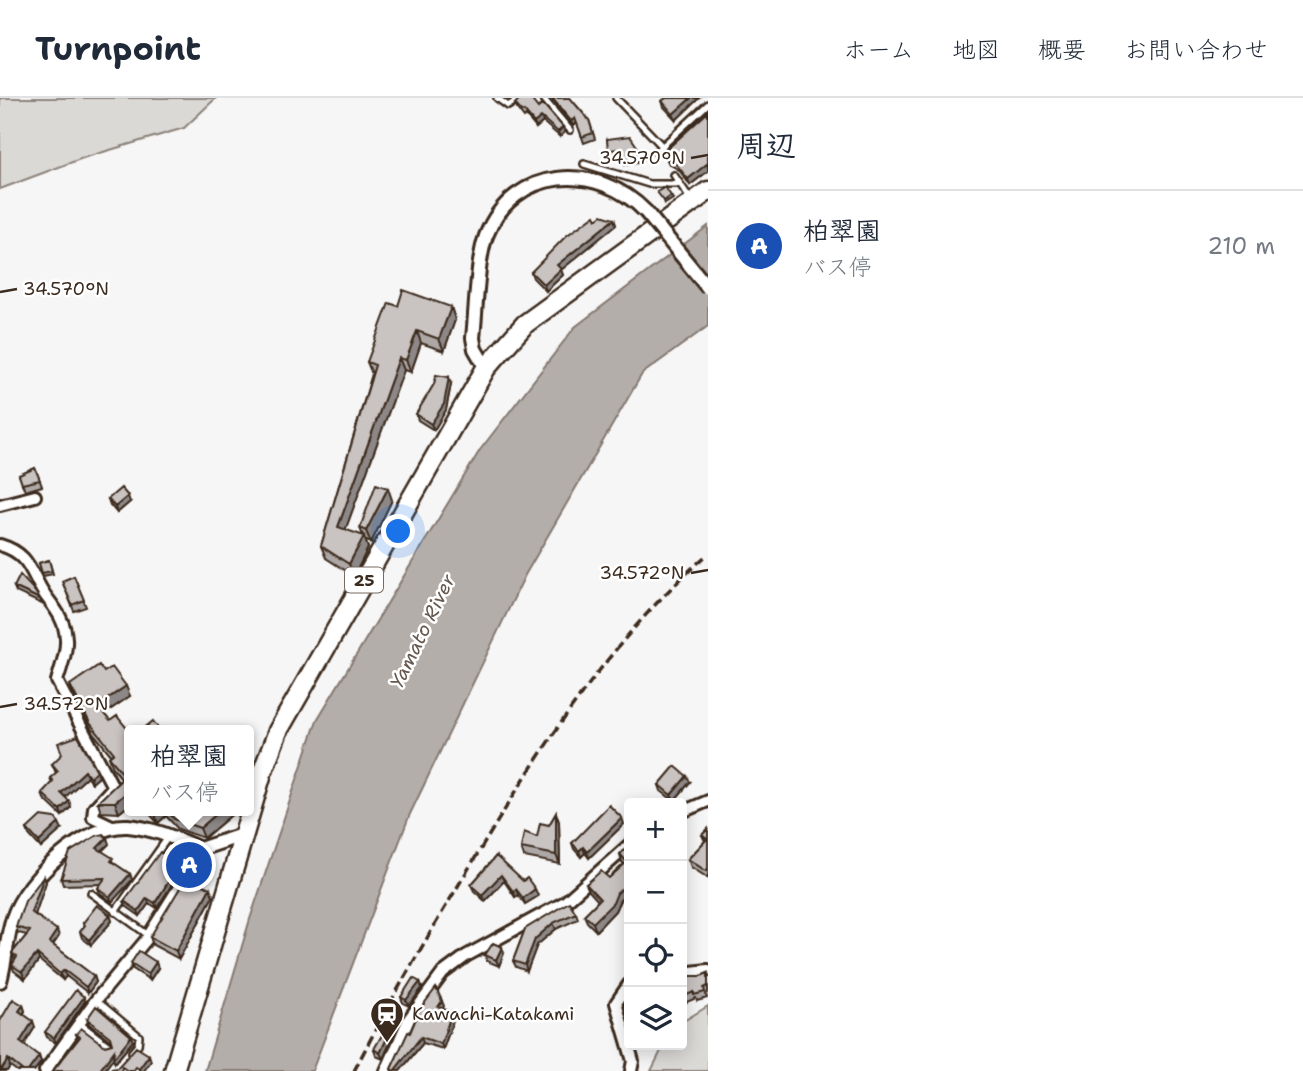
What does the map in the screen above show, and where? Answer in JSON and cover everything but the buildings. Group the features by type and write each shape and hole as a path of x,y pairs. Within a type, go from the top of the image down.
{"highway":[{"name":"25","path":"254,806 278,731 486,368 525,324 708,191"},
{"name":"25","path":"174,1071 251,816"}],"street":[{"path":"486,368 475,349 473,338 485,239 494,220 506,205 541,182 580,178 617,188 646,212 708,288"},
{"path":"0,505 35,496"},
{"path":"0,545 14,549 34,569 43,593 62,617 67,650 57,681 113,787 94,808 93,817 114,827"},
{"path":"687,810 708,801"},
{"path":"0,981 8,953 12,919 36,879 58,858 100,829 127,826 169,836 200,849 245,834"},
{"path":"45,1071 96,1000 149,935 196,860 200,849"},
{"path":"386,1071 409,1019 443,973 466,956 565,902 624,849"},
{"path":"687,972 708,970"},
{"path":"627,987 616,1003 633,1061 631,1071"}],"lane":[{"path":"498,98 508,106 520,98"},
{"path":"543,98 570,130"},
{"path":"616,98 662,146"},
{"path":"656,152 708,104"},
{"path":"584,164 649,184 680,184"},
{"path":"674,175 692,202"},
{"path":"116,912 169,836"},
{"path":"91,893 149,935"},
{"path":"96,1000 139,1036 138,1045 123,1062"},
{"path":"79,1023 109,1046"}],"shaded area":[{"path":"0,98 216,98 184,128 83,158 0,189"},
{"path":"708,1006 708,1071 651,1071 662,1050 687,1050 687,1019"}],"water":[{"name":"Yamato River","path":"708,226 708,326 642,374 525,575 410,814 312,1071 205,1071 250,919 317,720 480,450 575,327"}],"railway":[{"path":"354,1071 447,905 555,731 641,620 708,554"}],"place":[{"name":"柏翠園","path":"189,865"},
{"name":"Kawachi-Katakami","path":"387,1044"}]}
